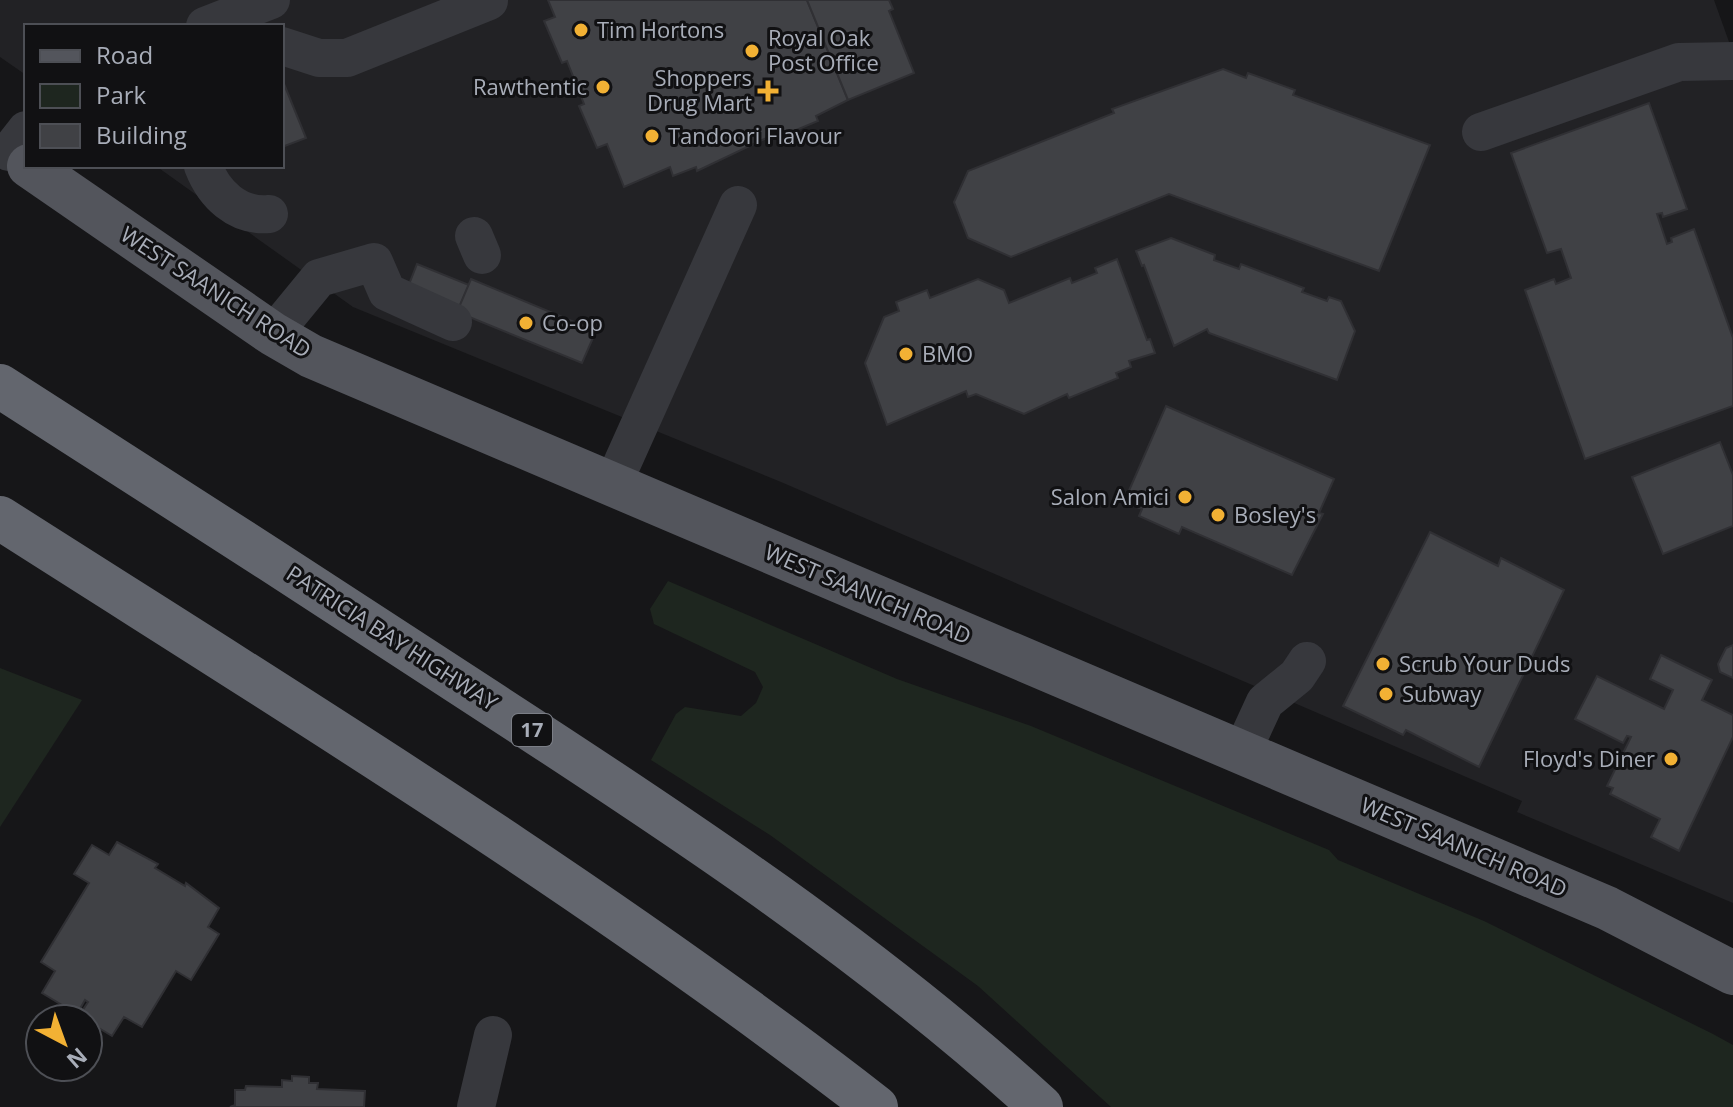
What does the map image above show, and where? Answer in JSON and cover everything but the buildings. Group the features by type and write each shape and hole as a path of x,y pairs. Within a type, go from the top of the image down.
{"highway":[{"name":"PATRICIA BAY HIGHWAY","path":"0,386 683,828 861,955 960,1034 1041,1107"},
{"path":"0,518 636,930 764,1020 876,1107"}],"main road":[{"name":"WEST SAANICH ROAD","path":"42,168 273,334 311,356 1607,908 1733,973"}],"street":[{"path":"210,24 271,0"},
{"path":"284,47 319,58 347,58 489,1"},
{"path":"1481,132 1679,62 1733,61"},
{"path":"204,168 213,187 232,205 244,211 269,214"},
{"path":"612,486 649,364 738,205"},
{"path":"273,334 319,278 374,262 387,292 453,322"},
{"path":"1242,752 1265,702 1297,676 1307,661"},
{"path":"476,1107 493,1035"}],"shaded area":[{"path":"0,0 1714,0 1733,53 1733,903 1517,812 1522,801 781,482 353,307 159,168 284,168 284,24 24,24 24,74 0,57"}],"green space":[{"path":"668,581 897,679 1031,726 1329,850 1338,860 1484,921 1713,1034 1733,1045 1733,1107 1111,1107 978,986 770,835 651,760 676,714 685,707 741,716 756,703 763,687 755,672 654,624 650,609"},
{"path":"0,668 82,700 0,827"}],"place":[{"name":"Tim Hortons","path":"581,30"},
{"name":"Royal Oak Post Office","path":"752,51"},
{"name":"Rawthentic","path":"603,87"},
{"name":"Shoppers Drug Mart","path":"768,91"},
{"name":"Tandoori Flavour","path":"652,136"},
{"name":"Co-op","path":"526,323"},
{"name":"BMO","path":"906,354"},
{"name":"Salon Amici","path":"1185,497"},
{"name":"Bosley's","path":"1218,515"},
{"name":"Scrub Your Duds","path":"1383,664"},
{"name":"Subway","path":"1386,694"},
{"name":"Floyd's Diner","path":"1671,759"}]}
